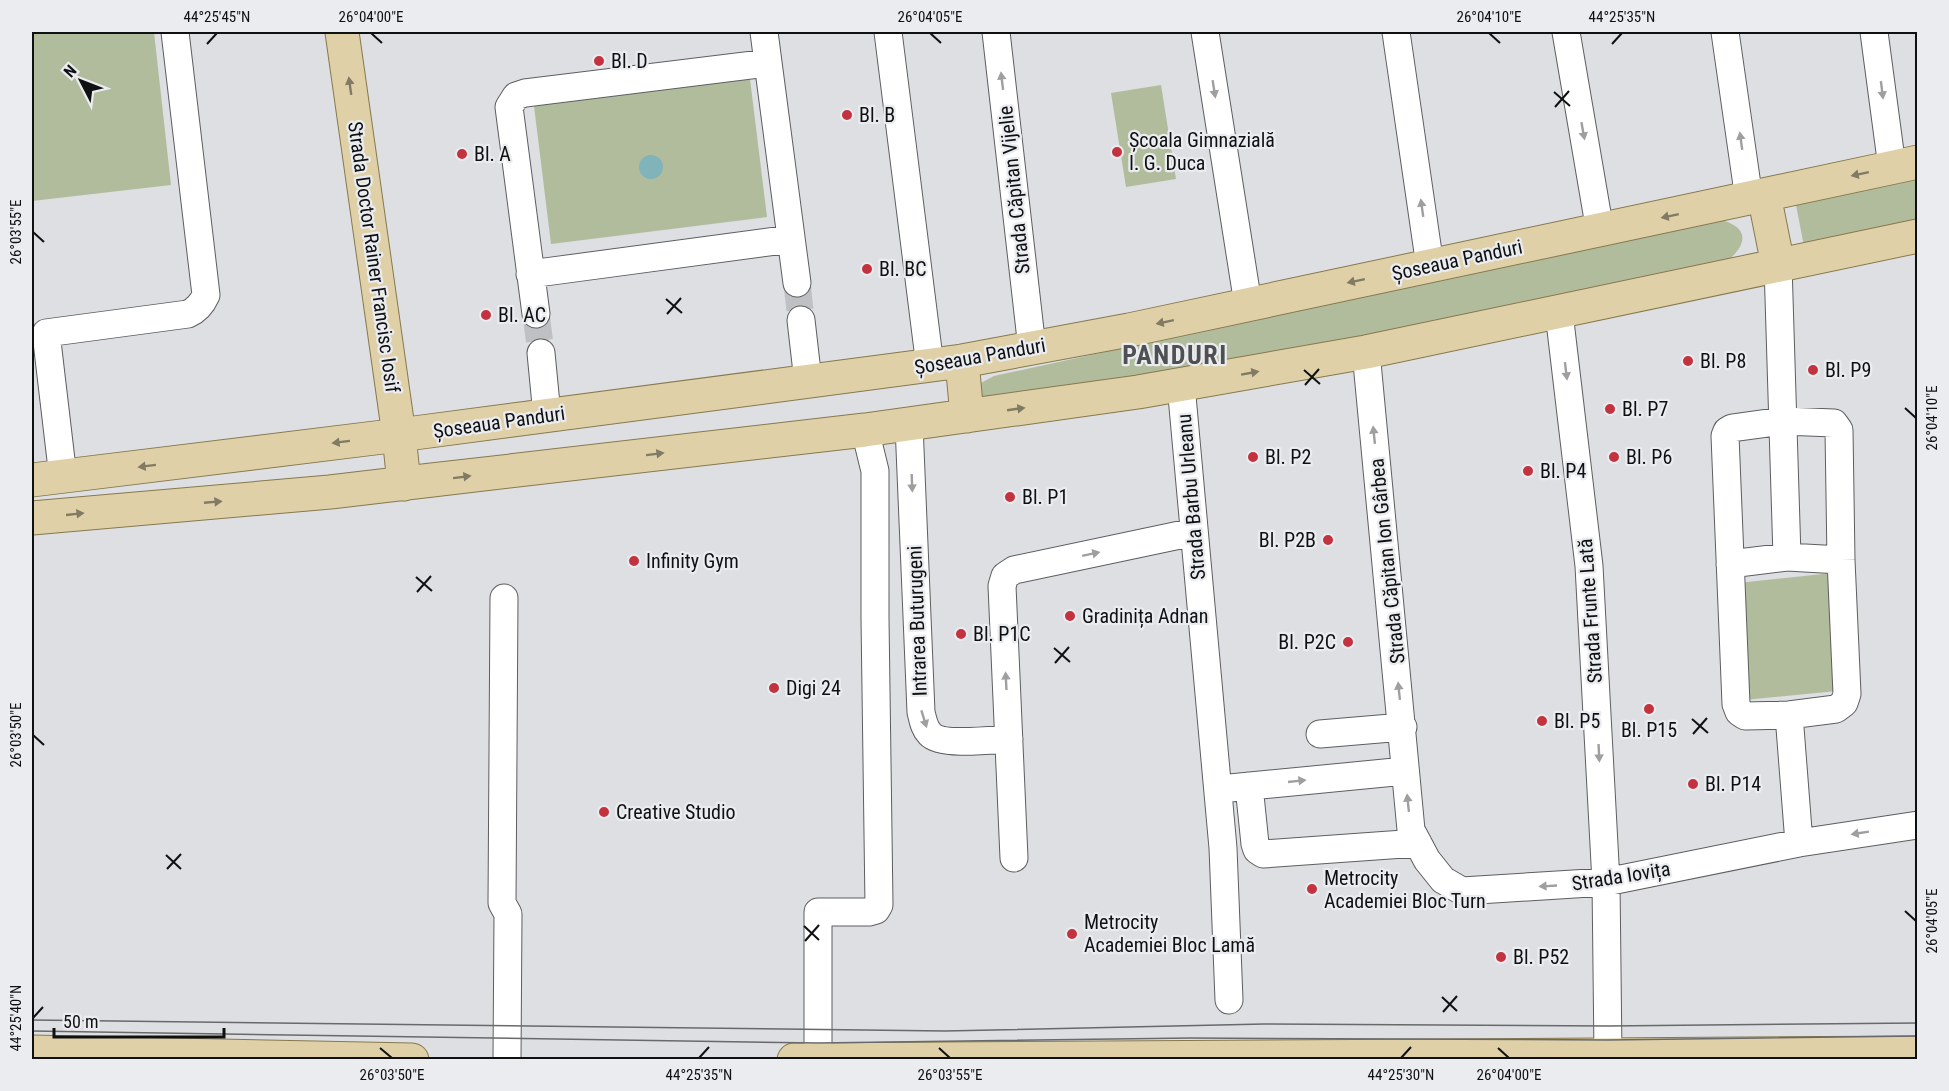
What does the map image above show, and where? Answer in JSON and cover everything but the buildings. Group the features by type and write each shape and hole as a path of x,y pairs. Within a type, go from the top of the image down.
{"main road":[{"name":"Strada Doctor Rainer Francisc Iosif","path":"342,32 404,484"},
{"name":"Șoseaua Panduri","path":"47,479 962,361 1600,231 1905,165"},
{"path":"1757,197 1778,265"},
{"path":"32,518 404,484 909,425 1181,385 1366,352 1559,313 1917,236"},
{"path":"962,361 967,416"},
{"path":"32,1052 412,1059"},
{"path":"794,1059 1608,1057 1917,1053"}],"street":[{"path":"47,479 39,334 188,314 195,311 206,295 175,32"},
{"path":"764,32 797,283"},
{"path":"888,32 930,366"},
{"name":"Strada Căpitan Vijelie","path":"996,32 1032,348"},
{"path":"1205,32 1248,304"},
{"path":"1396,32 1430,266"},
{"path":"1566,32 1600,231"},
{"path":"1725,32 1757,197"},
{"path":"1874,32 1905,165"},
{"path":"536,314 509,107 516,96 525,93 768,63"},
{"path":"530,274 791,239"},
{"path":"1778,265 1787,557"},
{"name":"Strada Frunte Lată","path":"1559,313 1589,566 1606,882 1608,1057"},
{"path":"801,320 808,381"},
{"name":"Strada Căpitan Ion Gârbea","path":"1366,352 1405,771"},
{"path":"541,353 547,415"},
{"name":"Strada Barbu Urleanu","path":"1181,385 1224,848 1229,1000"},
{"path":"1783,422 1834,423 1838,426 1841,560 1846,694 1844,703 1836,709 1789,715 1745,716 1738,712 1730,564 1725,436 1727,431 1732,428 1783,422"},
{"name":"Intrarea Buturugeni","path":"909,425 921,712 924,725 931,735 950,741 1009,740"},
{"path":"818,1059 818,912 869,912 876,910 879,905 875,471 865,430"},
{"path":"1014,858 1002,586 1005,576 1014,570 1194,532"},
{"path":"1730,564 1787,557 1841,560"},
{"path":"504,598 502,903 508,914 507,1059"},
{"path":"1789,715 1799,843"},
{"path":"1320,734 1402,727"},
{"path":"1218,789 1405,771"},
{"name":"Strada Iovița","path":"1405,771 1411,830 1427,860 1443,880 1462,891 1606,882 1799,843 1917,825"},
{"path":"1249,786 1254,844 1263,854 1418,843"}],"green space":[{"path":"32,32 154,32 171,185 32,201"},
{"path":"750,79 767,217 551,244 534,106"},
{"path":"1161,85 1176,179 1126,187 1111,93"},
{"path":"1917,177 1917,221 1804,246 1796,205"},
{"path":"1717,219 1736,226 1742,236 1739,249 1725,263 1381,334 1049,396 982,399 979,384 994,376"},
{"path":"1832,573 1837,691 1744,700 1738,583"}],"water":[{"path":"651,155 660,158 663,167 660,176 651,179 642,176 639,167 642,158"}],"tunnel":[{"path":"797,283 801,320"},
{"path":"536,314 541,353"}],"tram line":[{"path":"32,1020 945,1031 1264,1024 1608,1026 1918,1023"},
{"path":"32,1031 818,1043 1191,1038 1608,1040 1918,1036"}],"place":[{"name":"Bl. D","path":"599,61"},
{"name":"Bl. B","path":"847,115"},
{"name":"Școala Gimnazială I. G. Duca","path":"1117,152"},
{"name":"Bl. A","path":"462,154"},
{"name":"Bl. BC","path":"867,269"},
{"name":"Bl. AC","path":"486,315"},
{"name":"Bl. P8","path":"1688,361"},
{"name":"Bl. P9","path":"1813,370"},
{"name":"Bl. P7","path":"1610,409"},
{"name":"Bl. P2","path":"1253,457"},
{"name":"Bl. P6","path":"1614,457"},
{"name":"Bl. P4","path":"1528,471"},
{"name":"Bl. P1","path":"1010,497"},
{"name":"Bl. P2B","path":"1328,540"},
{"name":"Infinity Gym","path":"634,561"},
{"name":"Gradinița Adnan","path":"1070,616"},
{"name":"Bl. P1C","path":"961,634"},
{"name":"Bl. P2C","path":"1348,642"},
{"name":"Digi 24","path":"774,688"},
{"name":"Bl. P15","path":"1649,709"},
{"name":"Bl. P5","path":"1542,721"},
{"name":"Bl. P14","path":"1693,784"},
{"name":"Creative Studio","path":"604,812"},
{"name":"Metrocity Academiei Bloc Turn","path":"1312,889"},
{"name":"Metrocity Academiei Bloc Lamă","path":"1072,934"},
{"name":"Bl. P52","path":"1501,957"}],"district":[{"name":"PANDURI","path":"1175,355"}]}
